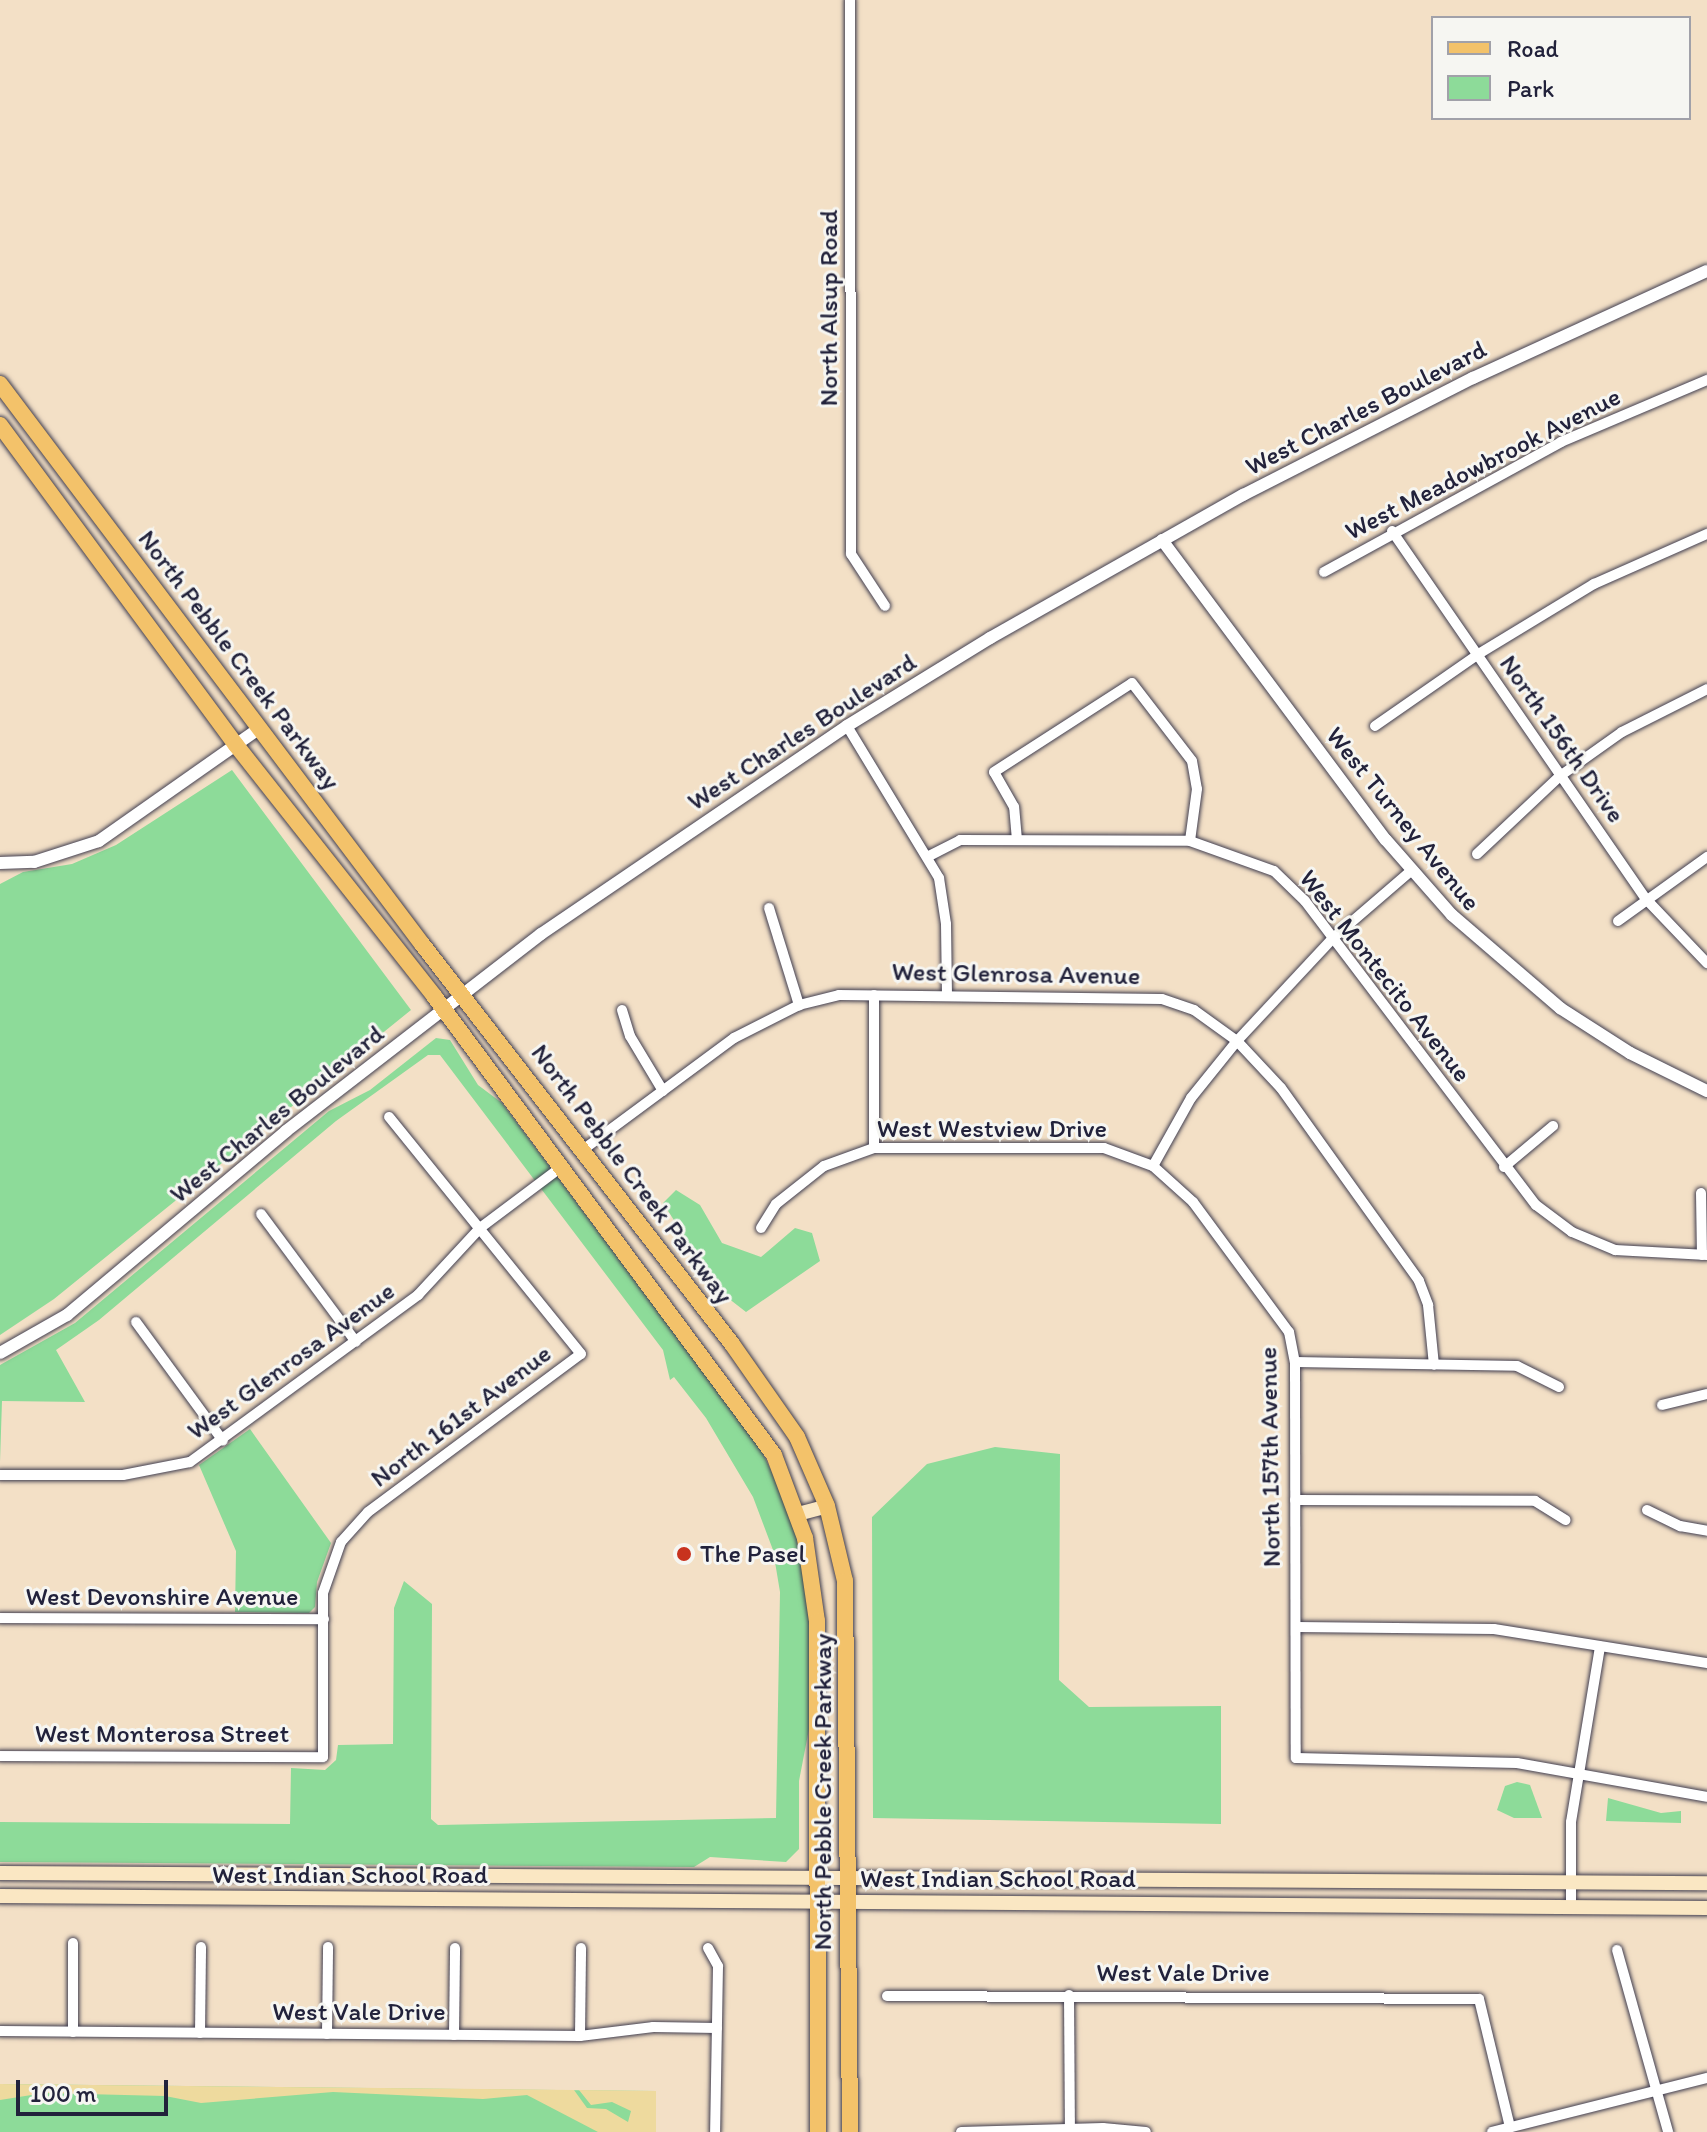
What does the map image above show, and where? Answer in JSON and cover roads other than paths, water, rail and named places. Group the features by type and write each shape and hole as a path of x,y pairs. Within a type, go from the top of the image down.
{"main road":[{"name":"North Pebble Creek Parkway","path":"0,384 463,995 584,1149 776,1403 797,1437 827,1506 847,1612 846,1902 850,2132"},
{"name":"North Pebble Creek Parkway","path":"0,425 236,745 444,1011 757,1428 798,1514 817,1621 818,2132"},
{"path":"29,464 50,449"},
{"path":"798,1514 827,1506"},
{"name":"West Indian School Road","path":"0,1873 1707,1883"},
{"name":"West Indian School Road","path":"0,1896 1707,1908"}],"street":[{"name":"North Alsup Road","path":"850,0 851,554 885,606"},
{"name":"West Charles Boulevard","path":"0,1353 67,1315 305,1115 541,934 847,726 1162,540 1461,384 1707,271"},
{"name":"West Meadowbrook Avenue","path":"1324,572 1392,531 1561,442 1707,380"},
{"name":"North 156th Drive","path":"1392,531 1645,898 1707,963"},
{"path":"1375,726 1477,655 1594,584 1707,534"},
{"name":"West Turney Avenue","path":"1162,540 1411,871 1483,946 1560,1008 1630,1053 1707,1091"},
{"path":"1017,840 1014,807 994,772 1132,683 1192,761 1197,789 1190,841"},
{"path":"1477,854 1560,776 1622,732 1707,689"},
{"path":"847,726 929,856 944,900 947,994"},
{"path":"0,863 34,862 99,841 260,728"},
{"name":"West Montecito Avenue","path":"929,856 960,840 1190,841 1274,871 1333,938 1504,1167 1536,1205 1572,1232 1615,1250 1704,1255"},
{"path":"1618,921 1645,898 1707,857"},
{"path":"1153,1166 1191,1098 1237,1041 1333,938 1411,871"},
{"path":"769,908 799,1005"},
{"name":"West Glenrosa Avenue","path":"584,1149 734,1038 799,1005 839,995 1162,999 1194,1010 1237,1041 1281,1088 1407,1260 1428,1305 1434,1365"},
{"path":"874,995 874,1148"},
{"path":"622,1010 630,1036 663,1091"},
{"name":"North 161st Avenue","path":"323,1757 323,1593 331,1563 341,1542 368,1512 581,1354 389,1117"},
{"path":"1504,1167 1553,1126"},
{"name":"West Westview Drive","path":"761,1228 776,1204 824,1166 874,1148 1104,1148 1153,1166"},
{"name":"North 157th Avenue","path":"1153,1166 1193,1202 1289,1332 1295,1362 1296,1758 1487,1761 1579,1774"},
{"name":"West Glenrosa Avenue","path":"0,1475 154,1472 190,1462 223,1441 418,1295 480,1228 560,1168"},
{"path":"1701,1193 1704,1255"},
{"path":"261,1214 356,1342"},
{"path":"136,1322 223,1441"},
{"path":"1295,1362 1517,1366 1559,1387"},
{"path":"1662,1405 1707,1394"},
{"path":"1295,1500 1535,1501 1565,1520"},
{"path":"1647,1510 1680,1526 1707,1531"},
{"name":"West Devonshire Avenue","path":"0,1618 324,1619"},
{"path":"1296,1627 1494,1629 1707,1663"},
{"path":"1571,1907 1570,1883 1579,1774 1600,1646"},
{"name":"West Monterosa Street","path":"0,1756 323,1757"},
{"path":"1579,1774 1707,1797"},
{"path":"73,1943 73,2032"},
{"path":"200,2033 201,1947"},
{"path":"327,2034 328,1947"},
{"path":"454,2035 455,1948"},
{"path":"580,2036 581,1948"},
{"path":"708,1948 718,1966 715,2132"},
{"path":"1617,1950 1668,2132"},
{"path":"1069,1995 1070,2131"},
{"name":"West Vale Drive","path":"887,1996 1479,1999 1510,2127"},
{"name":"West Vale Drive","path":"0,2031 580,2036 653,2027 717,2028"},
{"path":"1492,2132 1707,2078"},
{"path":"961,2132 1146,2132"}],"place":[{"name":"The Pasel","path":"684,1554"}]}
